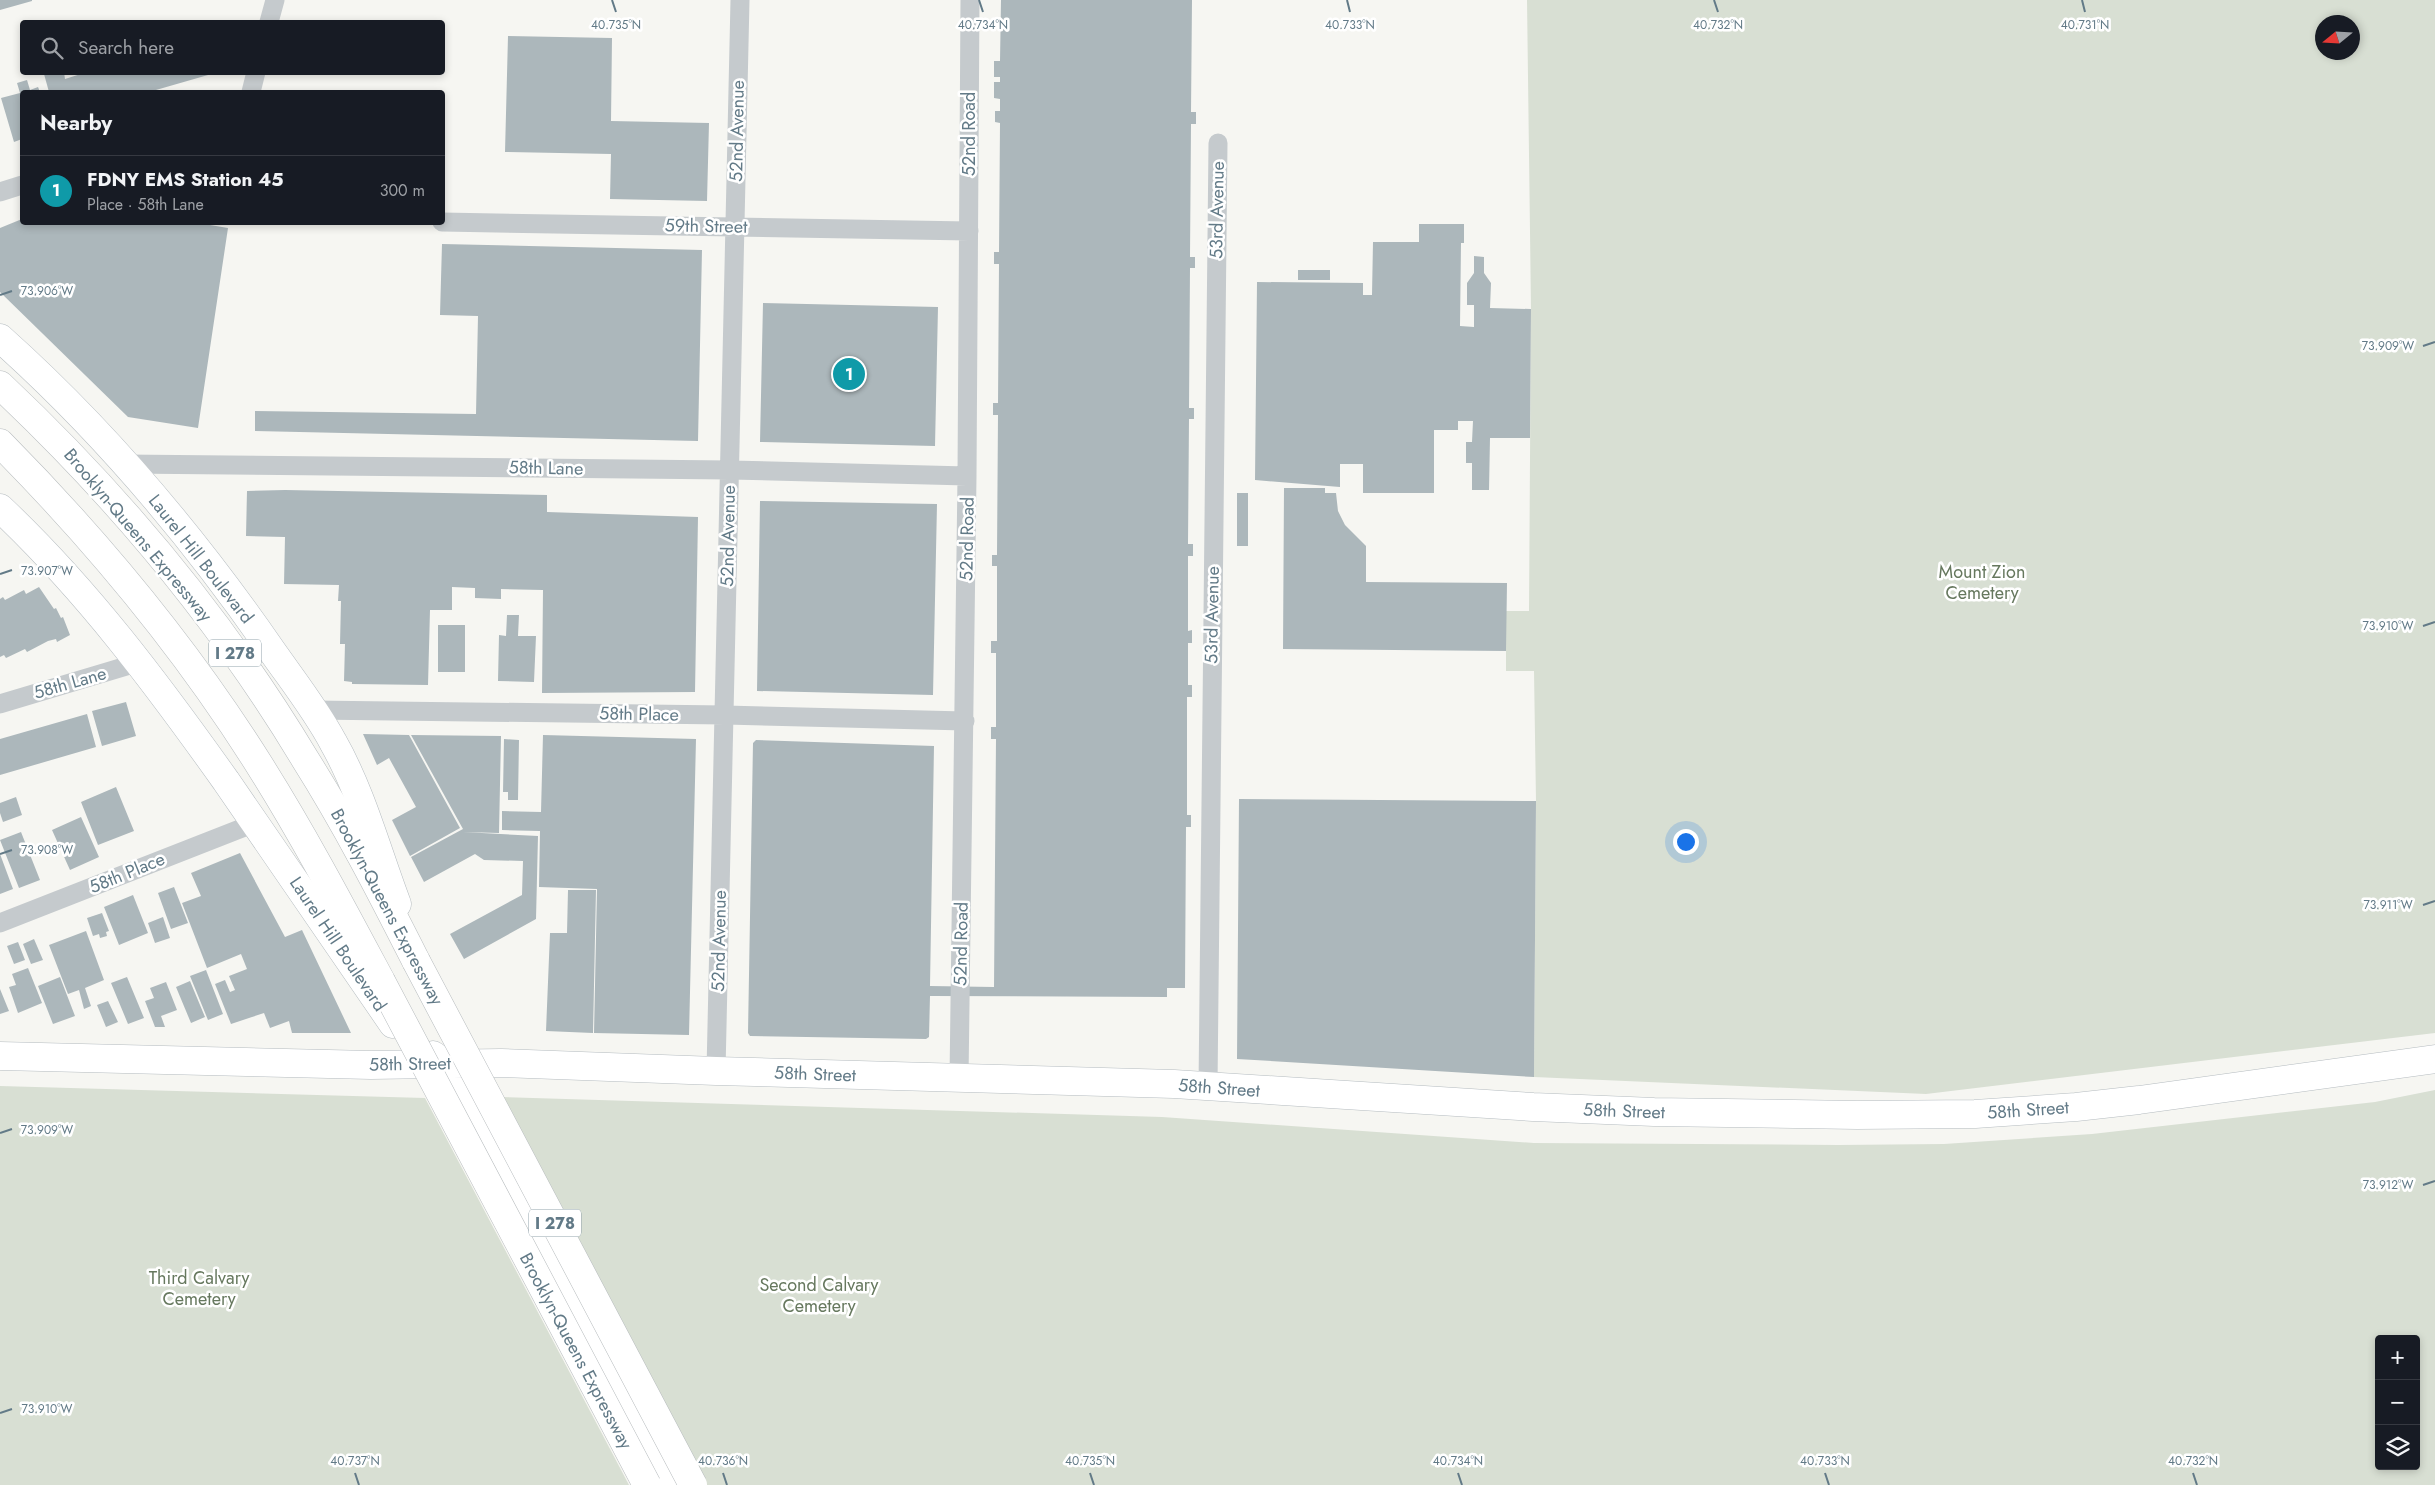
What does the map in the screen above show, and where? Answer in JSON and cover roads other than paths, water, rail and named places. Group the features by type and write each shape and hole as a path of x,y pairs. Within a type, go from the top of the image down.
{"main road":[{"name":"Laurel Hill Boulevard","path":"0,338 67,401 192,544 241,607 333,741 352,781 445,1032 445,1064"},
{"name":"Brooklyn-Queens Expressway","path":"0,385 53,436 104,490 178,577 267,698 309,764 348,830 693,1485"},
{"name":"Brooklyn-Queens Expressway","path":"0,443 103,552 149,608 202,679 290,815 647,1485"},
{"name":"Laurel Hill Boulevard","path":"0,508 65,575 140,662 255,823 396,1028 445,1064 667,1485"},
{"name":"58th Street","path":"0,1056 371,1065 500,1063 1208,1087 1533,1107 1654,1112 1975,1114 2139,1100 2435,1060"}],"street":[{"path":"270,20 275,0"},
{"name":"52nd Avenue","path":"716,1071 740,0"},
{"name":"52nd Road","path":"959,1079 965,721 970,0"},
{"path":"252,90 255,75"},
{"name":"53rd Avenue","path":"1208,1087 1218,144"},
{"path":"0,192 20,186"},
{"name":"59th Street","path":"445,222 969,231"},
{"name":"58th Lane","path":"124,464 730,470 967,476"},
{"name":"58th Lane","path":"0,704 140,662"},
{"name":"58th Place","path":"313,710 725,715 965,721"},
{"name":"58th Place","path":"0,923 255,823"}],"place":[{"name":"FDNY EMS Station 45","path":"849,374"}],"park label":[{"name":"Mount Zion Cemetery","path":"1982,582"},
{"name":"Third Calvary Cemetery","path":"199,1288"},
{"name":"Second Calvary Cemetery","path":"819,1295"}]}
